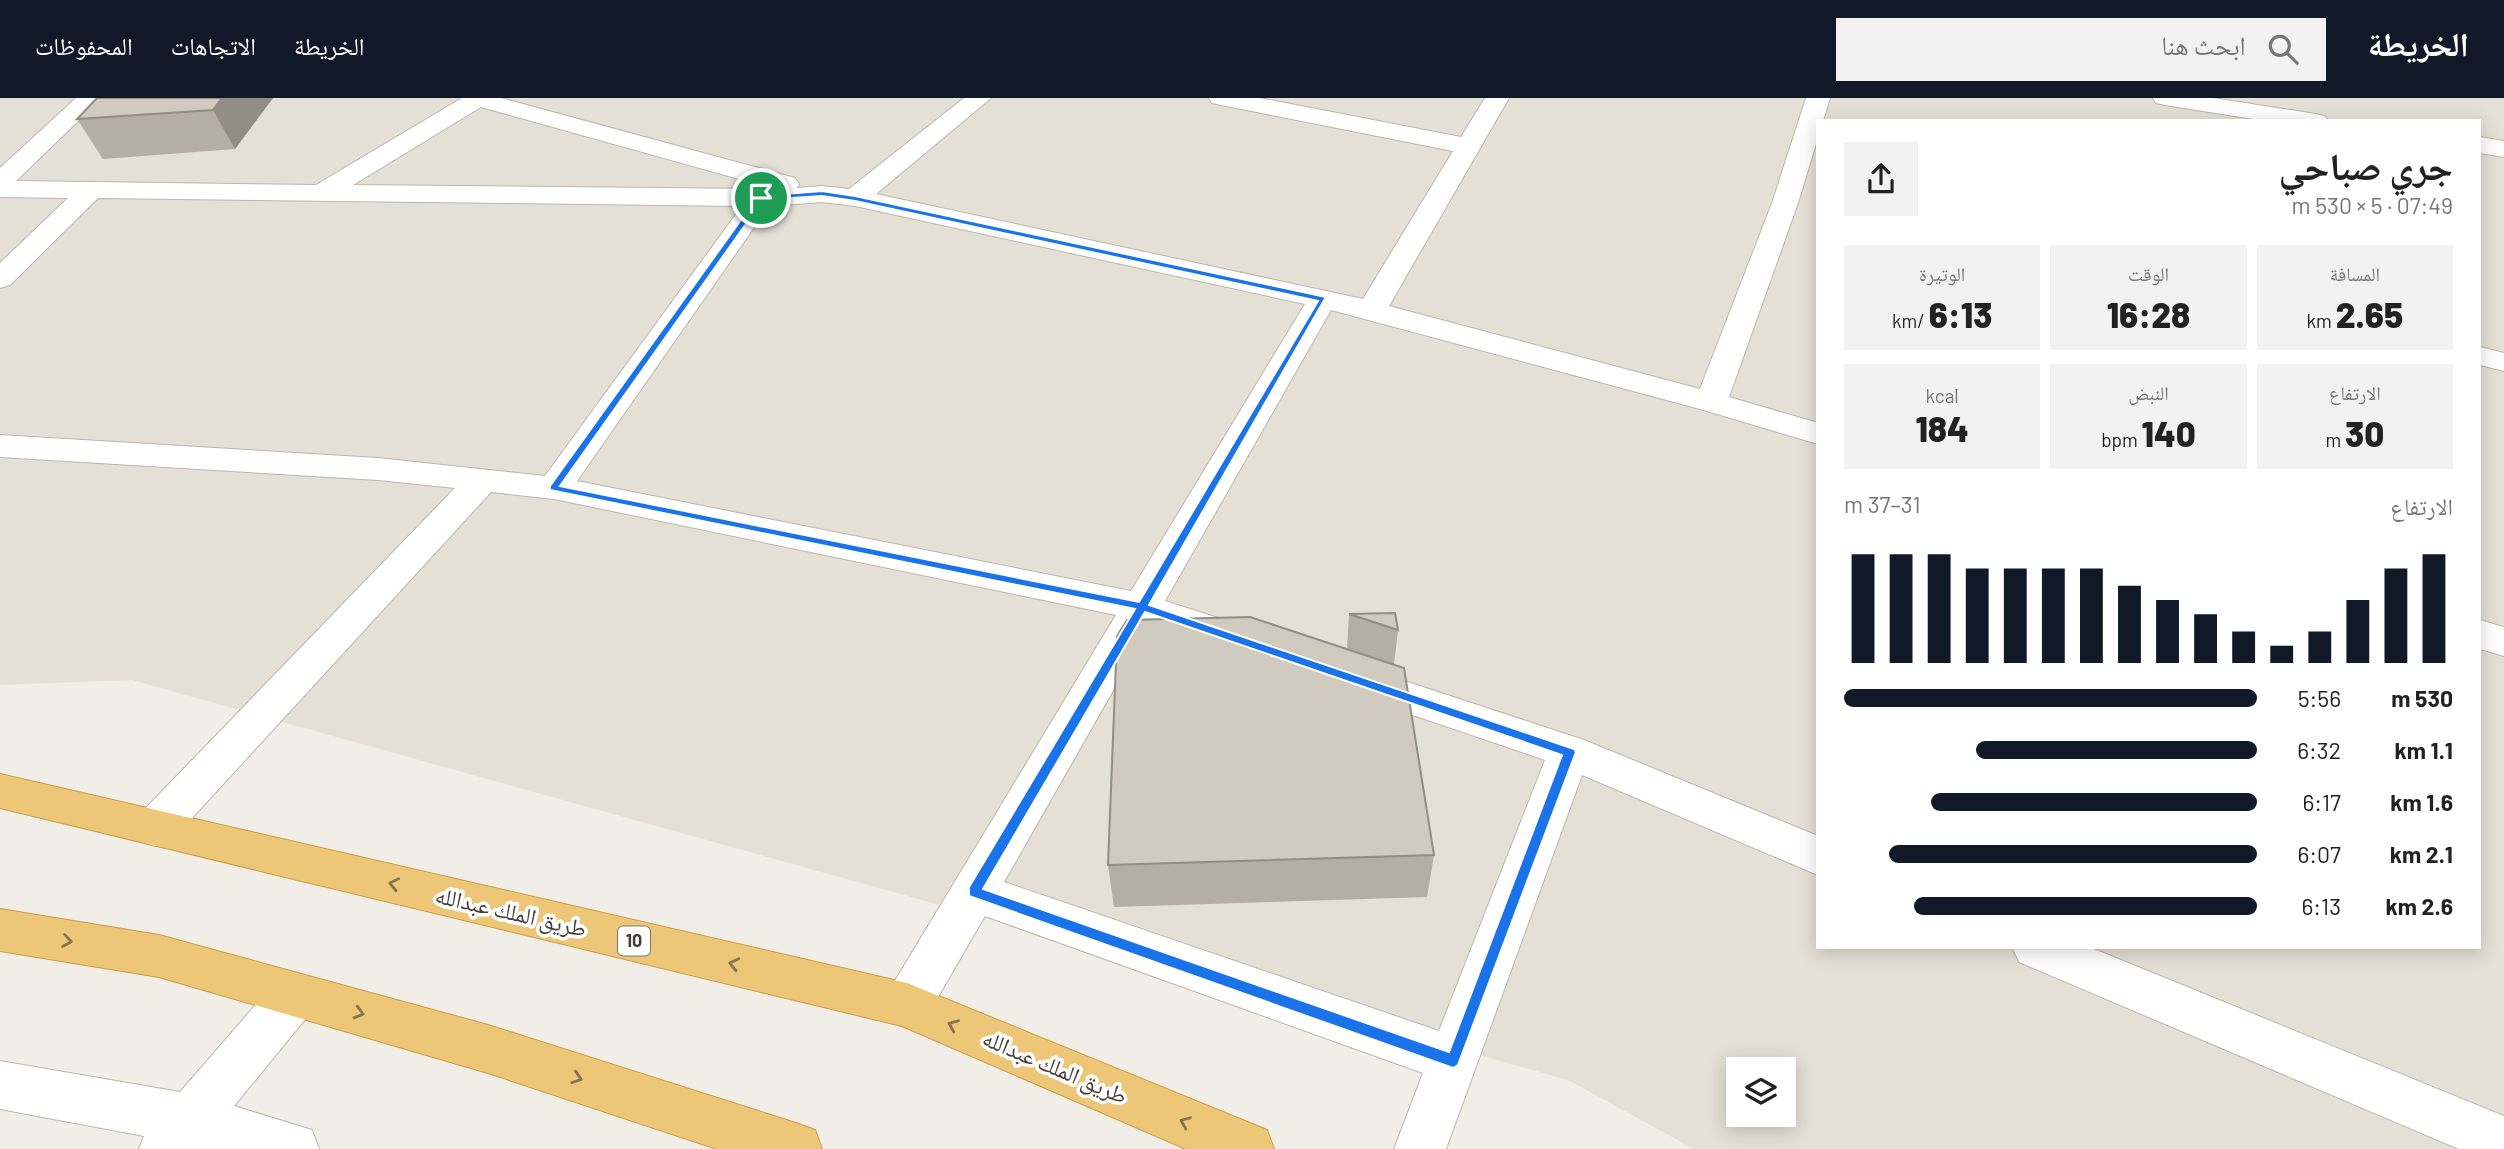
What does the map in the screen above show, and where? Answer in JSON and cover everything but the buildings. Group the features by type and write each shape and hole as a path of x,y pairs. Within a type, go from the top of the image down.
{"highway":[{"name":"طريق الملك عبدالله","path":"0,791 907,1005 1248,1149"},
{"path":"0,930 159,956 488,1049 796,1149"}],"street":[{"path":"0,182 90,98"},
{"path":"321,192 477,98 822,194 855,198 1371,310 1711,402 1816,433"},
{"path":"855,198 979,98"},
{"path":"1222,98 1469,146"},
{"path":"1371,310 1497,98"},
{"path":"1711,402 1796,205 1818,98"},
{"path":"2165,98 2303,119"},
{"path":"2481,145 2504,149"},
{"path":"0,189 761,198 822,194"},
{"path":"0,279 91,190"},
{"path":"554,488 761,198"},
{"path":"907,1005 1323,299"},
{"path":"2481,356 2504,362"},
{"path":"0,446 378,469 554,488 1142,607 1259,646"},
{"path":"155,828 483,481"},
{"path":"2481,634 2504,642"},
{"path":"1324,668 1570,752 1816,855"},
{"path":"1420,1149 1570,752"},
{"path":"974,891 1453,1060"},
{"path":"2041,949 2504,1142"},
{"path":"178,1134 295,995"},
{"path":"0,1085 178,1134 293,1149"}],"shaded area":[{"path":"0,98 2504,98 2504,1149 1694,1149 1568,1080 132,680 0,685"}],"route":[{"path":"761,198 554,488 1142,607 1570,752 1453,1060 974,891 1142,607 1323,299 855,198 822,194 761,198"}]}
